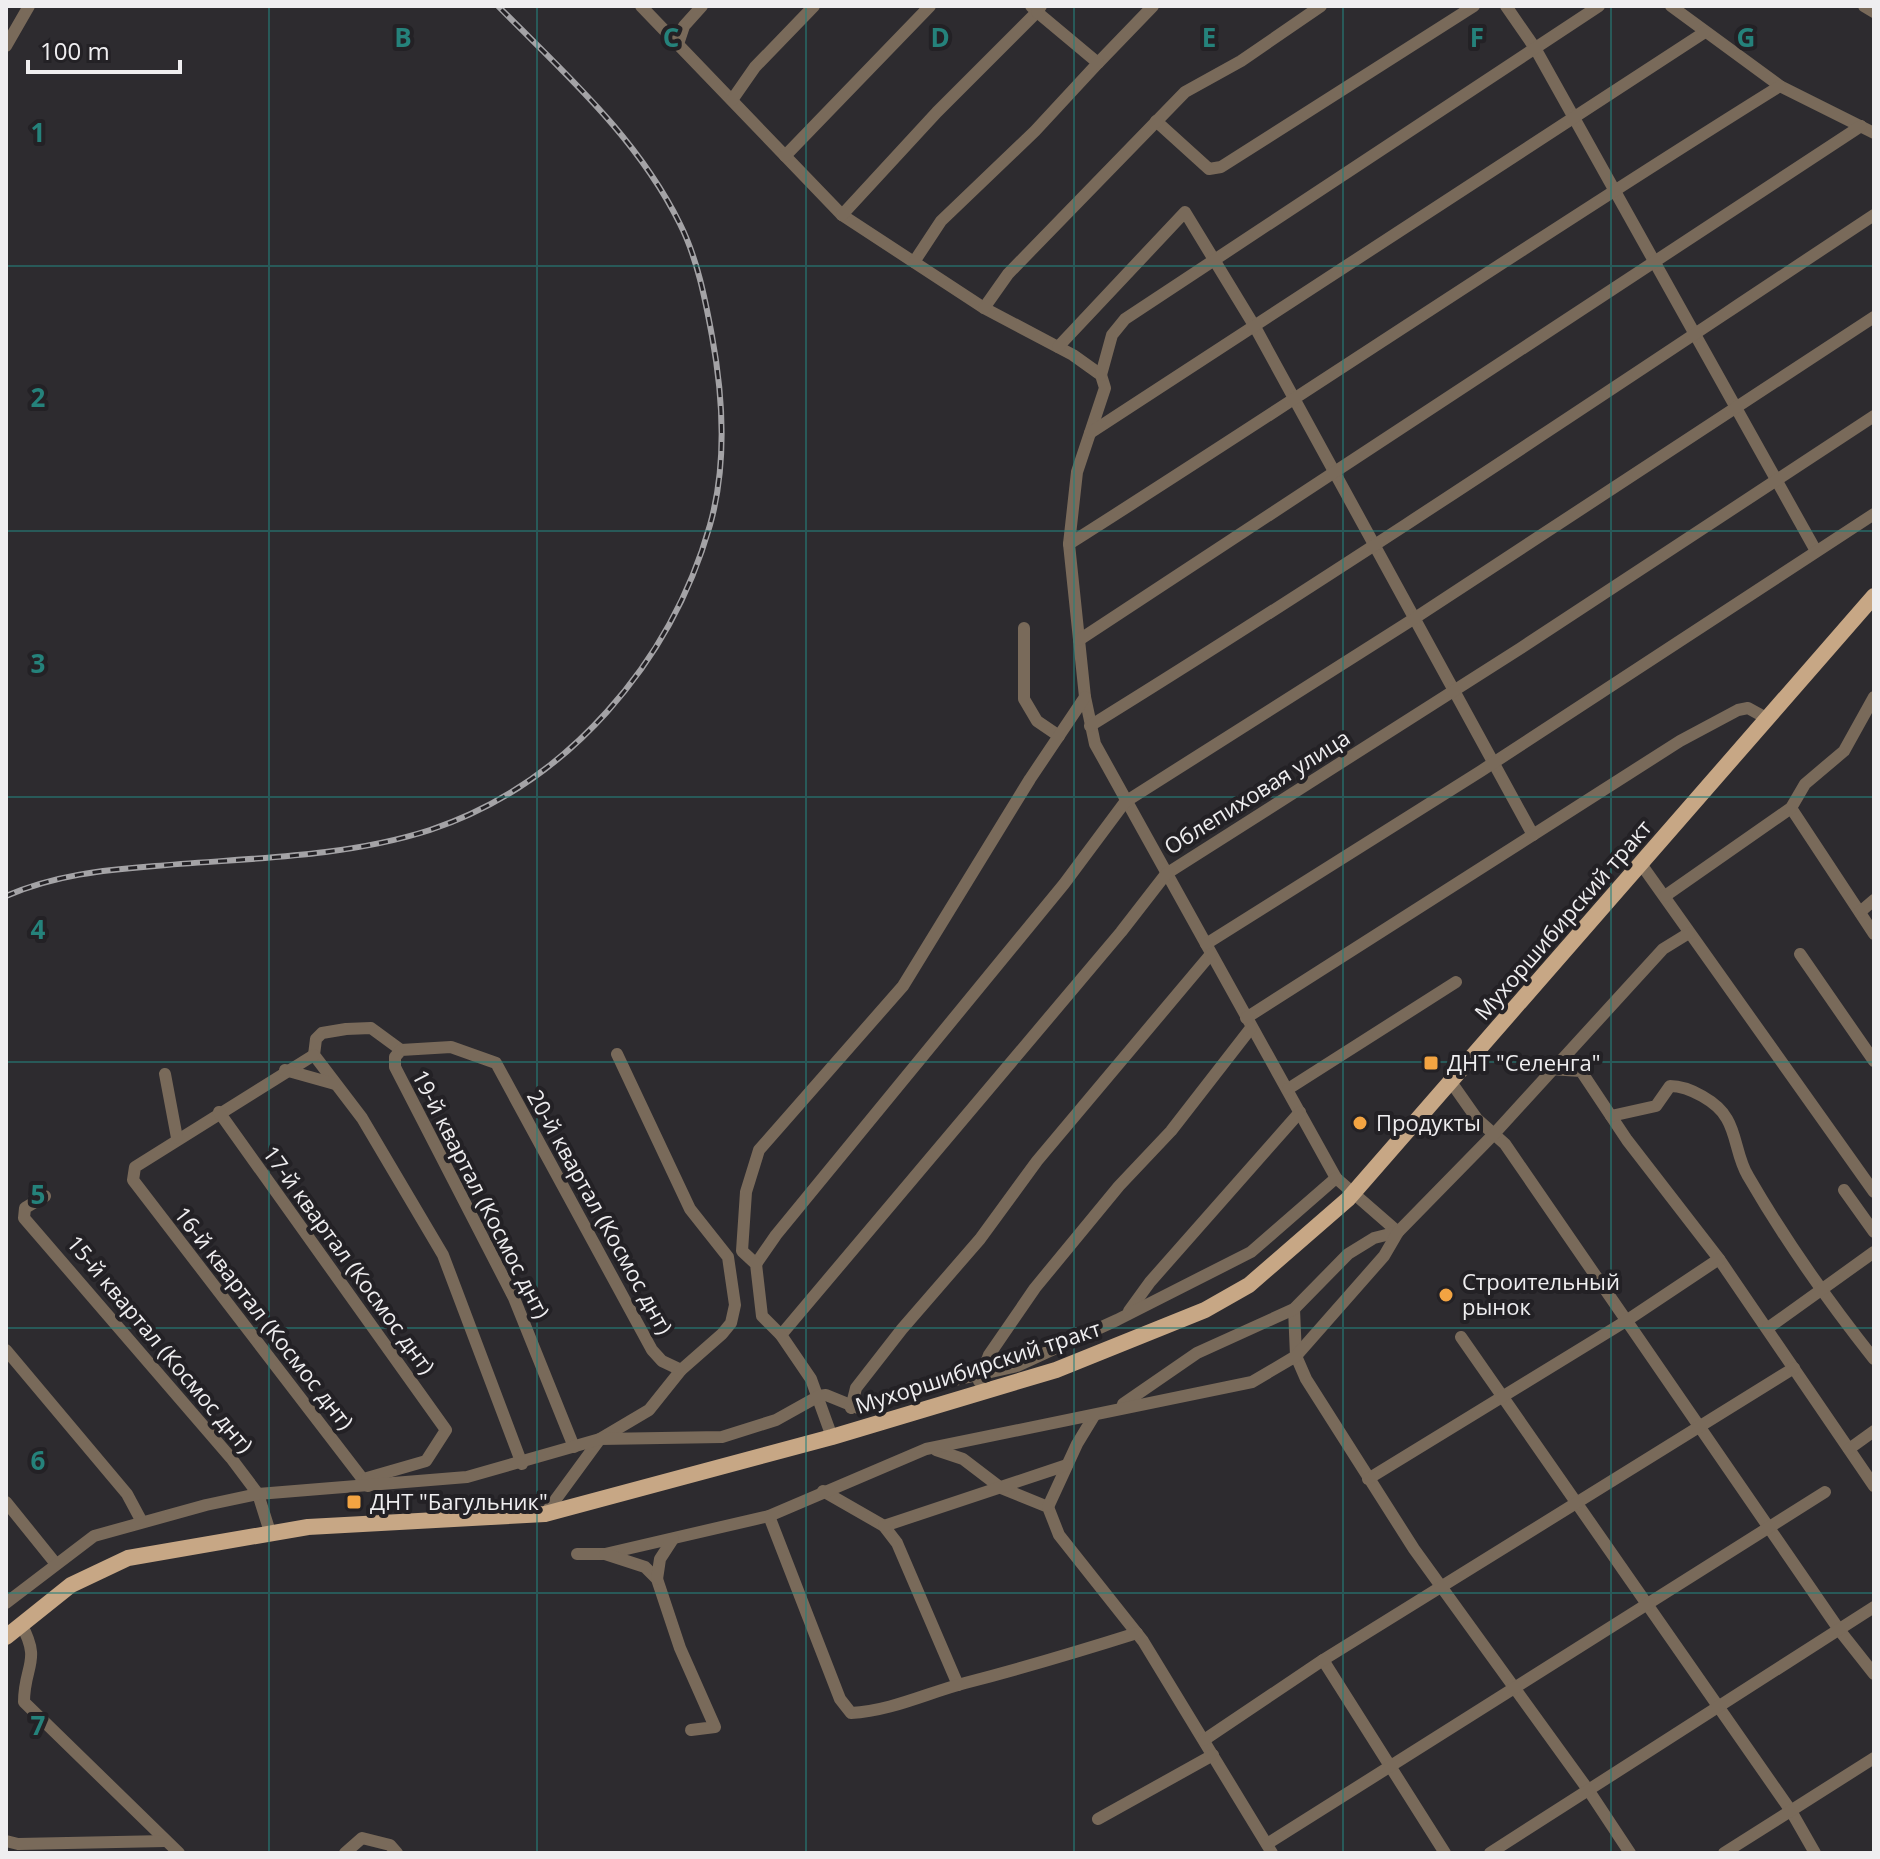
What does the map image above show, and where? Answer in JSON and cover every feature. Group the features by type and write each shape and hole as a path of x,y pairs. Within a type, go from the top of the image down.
{"main road":[{"name":"Мухоршибирский тракт","path":"6,1637 71,1585 112,1563 167,1549 336,1524 545,1514 832,1437 979,1384 1056,1370 1205,1310 1249,1285 1353,1193 1874,596"}],"street":[{"path":"6,46 29,6"},
{"path":"641,6 842,215 984,308 1058,347 1101,375"},
{"path":"678,44 684,26 702,6"},
{"path":"732,100 755,67 814,6"},
{"path":"785,156 930,6"},
{"path":"914,262 941,221 1035,131 1153,6"},
{"path":"984,308 1008,274 1185,92 1241,61 1321,6"},
{"path":"1156,121 1199,162 1209,169 1221,167 1474,6"},
{"path":"1506,6 1535,48 1816,551"},
{"path":"1398,1232 1336,1178 1095,744 1085,697 1069,544 1077,472 1105,388 1101,375 1112,335 1125,319 1599,6"},
{"path":"1671,6 1780,86 1874,133"},
{"path":"1864,6 1874,12"},
{"path":"842,215 1036,8 1098,63"},
{"path":"1090,433 1574,121 1705,32"},
{"path":"1069,544 1614,189 1780,86"},
{"path":"1079,640 1861,126"},
{"path":"1058,347 1185,212 1255,327 1533,835"},
{"path":"1090,726 1375,545 1694,331 1874,215"},
{"path":"756,1264 1064,884 1125,802 1415,618 1874,317"},
{"name":"Облепиховая улица","path":"781,1335 1101,956 1166,874 1874,416"},
{"path":"851,1408 856,1388 902,1329 980,1239 1037,1161 1209,949 1874,514"},
{"path":"1024,628 1024,699 1037,721 1059,736"},
{"path":"742,1251 746,1192 759,1150 903,986 1085,697"},
{"path":"1665,896 1791,808 1805,784 1844,751 1874,697"},
{"path":"979,1384 1035,1288 1119,1186 1171,1131 1248,1023 1680,741 1738,710 1748,708 1768,719"},
{"path":"1791,808 1874,934"},
{"path":"1641,864 1874,1192"},
{"path":"1860,912 1874,900"},
{"path":"577,1554 605,1554 769,1516 926,1449 1252,1382 1296,1356 1384,1256 1398,1232 1494,1134 1550,1069 1663,949 1689,933"},
{"path":"1800,954 1873,1056"},
{"path":"1288,1089 1456,982"},
{"path":"401,1050 371,1028 346,1029 322,1033 316,1039 314,1055 362,1118 443,1255 522,1464"},
{"name":"19-й квартал (Космос днт)","path":"496,1063 451,1047 401,1050 395,1057 395,1067 514,1298 574,1447"},
{"path":"6,1603 94,1536 258,1494 365,1482 467,1477 522,1464 600,1439 649,1410 681,1370 731,1323 735,1305 728,1257 690,1209 617,1054"},
{"path":"165,1074 177,1138 314,1055"},
{"name":"20-й квартал (Космос днт)","path":"496,1063 652,1350 662,1361 681,1370"},
{"path":"1550,1069 1581,1071 1768,1328 1874,1486"},
{"path":"285,1070 335,1084"},
{"path":"1451,1082 1477,1119 1505,1144 1840,1631 1874,1674"},
{"path":"1611,1116 1656,1106 1670,1086 1690,1089 1727,1117 1747,1176 1822,1289 1874,1359"},
{"name":"17-й квартал (Космос днт)","path":"219,1112 446,1430 426,1461 365,1482"},
{"path":"1127,1313 1150,1282 1300,1112"},
{"name":"16-й квартал (Космос днт)","path":"177,1138 135,1167 133,1180 365,1482"},
{"path":"600,1439 722,1437 776,1420 819,1396 826,1395 851,1408 865,1406 897,1393 979,1384 1251,1252 1336,1178"},
{"path":"1844,1190 1874,1232"},
{"name":"15-й квартал (Космос днт)","path":"45,1196 25,1208 24,1218 51,1245 258,1494 270,1532"},
{"path":"1118,1408 1197,1353 1294,1309 1348,1254 1374,1238 1398,1232"},
{"path":"728,1257 742,1251"},
{"path":"742,1251 756,1264 762,1316 781,1335 819,1396 832,1437"},
{"path":"1768,1328 1874,1252"},
{"path":"1368,1479 1626,1321 1719,1259"},
{"path":"1294,1309 1296,1356 1306,1379 1440,1587 1589,1791 1630,1853"},
{"path":"1461,1337 1791,1811 1815,1853"},
{"path":"6,1350 127,1494 142,1522"},
{"path":"1204,1740 1323,1660 1794,1368"},
{"path":"1094,1416 1048,1507 1059,1535 1137,1633 1270,1849 1645,1604 1825,1492"},
{"path":"1849,1449 1874,1431"},
{"path":"545,1514 600,1439"},
{"path":"926,1449 948,1452 963,1459 1001,1488 1048,1507"},
{"path":"884,1526 1067,1465"},
{"path":"823,1491 884,1526 897,1543 958,1685"},
{"path":"6,1502 56,1564"},
{"path":"769,1516 840,1699 851,1713 873,1712 1137,1633"},
{"path":"657,1579 660,1559 673,1539"},
{"path":"605,1554 645,1567 657,1579 680,1648 715,1727 691,1730"},
{"path":"1490,1853 1874,1607"},
{"path":"21,1624 33,1646 32,1663 24,1682 24,1702 179,1853"},
{"path":"1323,1660 1445,1853"},
{"path":"1098,1819 1213,1755"},
{"path":"1724,1853 1874,1758"},
{"path":"345,1853 362,1838 390,1845 397,1853"},
{"path":"6,1841 32,1844 166,1841"}],"railway":[{"path":"6,896 61,878 98,872 329,852 430,830 480,809 526,782 569,749 607,712 641,670 669,624 692,576 710,525 719,479 722,430 719,382 700,278 680,224 643,163 574,82 498,6"}],"place":[{"name":"ДНТ \"Селенга\"","path":"1431,1063"},
{"name":"Продукты","path":"1360,1123"},
{"name":"Строительный рынок","path":"1446,1295"},
{"name":"ДНТ \"Багульник\"","path":"354,1502"}]}
